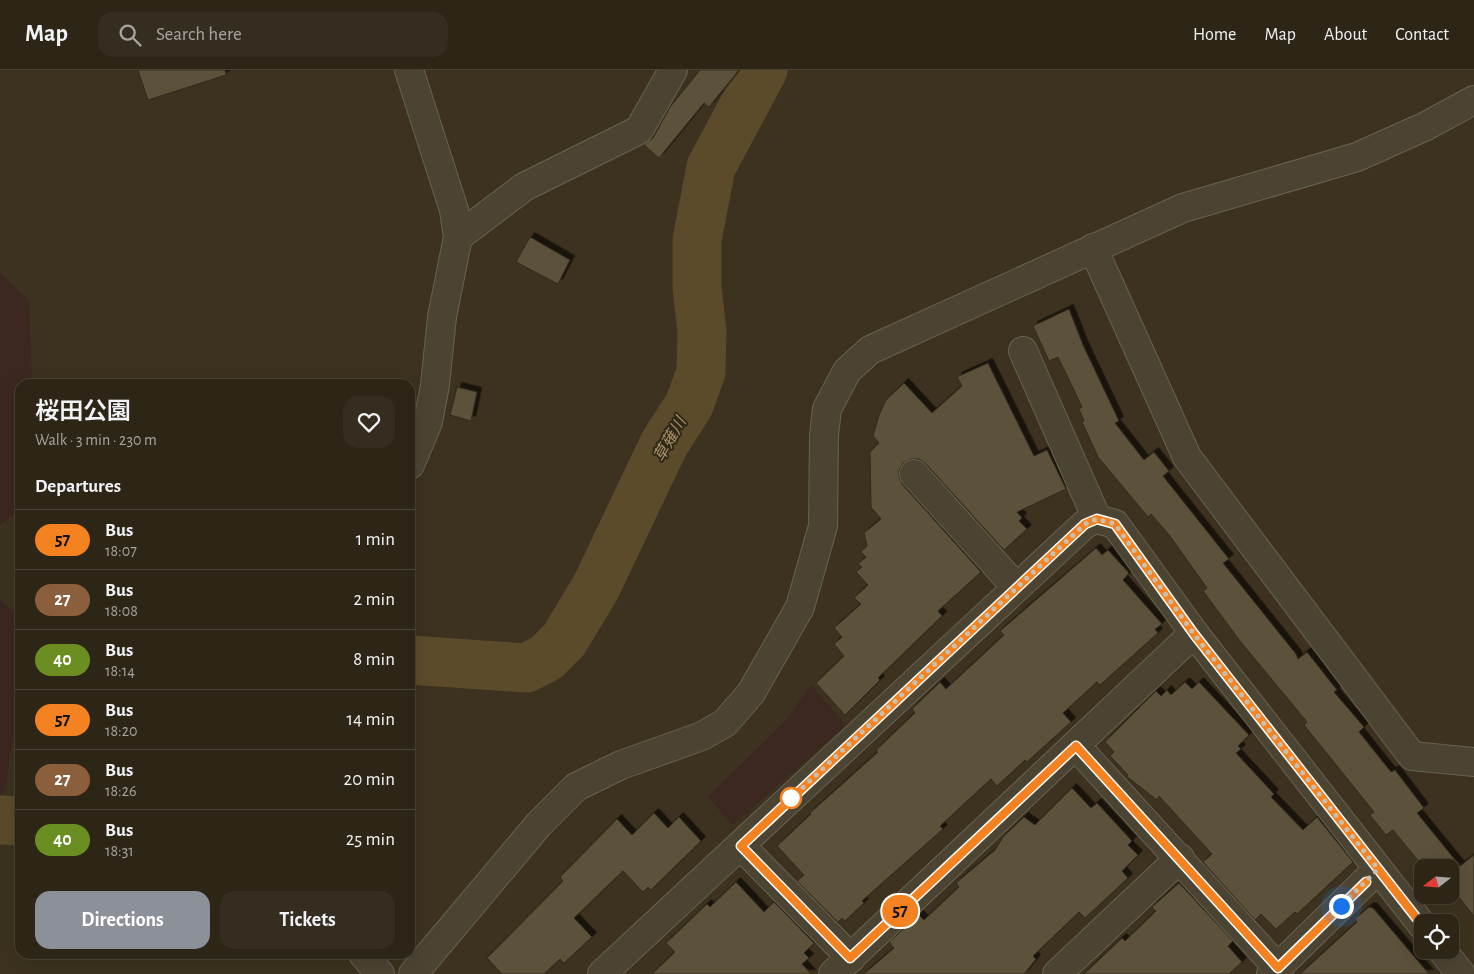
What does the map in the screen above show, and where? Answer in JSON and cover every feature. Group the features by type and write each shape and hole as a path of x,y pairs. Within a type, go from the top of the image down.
{"street":[{"path":"409,70 454,210 458,237 442,317 435,385 428,422 415,453"},
{"path":"458,237 524,187 639,130 672,70"},
{"path":"413,974 539,824 576,787 621,765 702,736 725,723 751,694 800,607 823,526 824,435 827,409 847,371 870,350 1183,208 1357,157 1426,126 1474,100"},
{"path":"1092,248 1187,457 1412,756 1474,762"},
{"path":"1023,351 1097,519"},
{"path":"914,474 1016,587"},
{"path":"602,974 1016,587 1085,524 1097,519 1115,524 1194,634 1414,915"},
{"path":"741,846 842,966 1194,634"},
{"path":"1076,746 1180,858 1274,971 1378,869"},
{"path":"1057,974 1180,858"},
{"path":"367,959 380,974"},
{"path":"1449,959 1461,974"}],"shaded area":[{"path":"0,273 29,301 32,379 15,379 15,513 0,525"},
{"path":"0,599 15,615 15,720 5,792 0,797"},
{"path":"811,685 846,725 733,825 708,797 788,718"}],"building":[{"path":"138,70 225,70 226,75 148,100"},
{"path":"700,70 739,70 709,107 704,103 659,158 644,145 653,138 670,107"},
{"path":"530,237 570,260 558,284 516,262"},
{"path":"1069,309 1083,345 1119,421 1115,423 1144,460 1154,452 1169,471 1163,476 1229,559 1223,563 1296,654 1298,659 1307,652 1337,690 1334,692 1364,727 1359,732 1391,772 1395,770 1424,808 1417,813 1454,859 1417,859 1393,830 1386,835 1370,815 1374,812 1304,725 1307,722 1240,641 1203,591 1207,588 1170,536 1151,514 1148,517 1098,457 1082,422 1084,421 1079,409 1082,407 1058,357 1049,361 1033,326"},
{"path":"988,363 1034,456 1047,450 1066,489 1017,512 1022,518 1019,521 1027,529 1004,550 926,464 919,459 911,459 903,463 899,470 902,484 981,572 938,611 942,616 878,678 880,680 845,715 816,683 844,656 834,644 842,637 834,628 861,604 854,598 868,585 856,572 862,567 858,564 866,557 861,552 867,546 864,533 881,519 871,507 870,452 879,443 873,436 879,415 886,400 904,383 932,413 962,386 957,377"},
{"path":"457,387 477,392 471,421 450,415"},
{"path":"1096,548 1102,555 1108,550 1129,573 1123,580 1162,624 1155,629 1158,633 1100,685 1097,682 1063,713 1071,722 1027,762 1025,760 997,786 991,779 940,826 943,829 862,901 864,903 845,921 842,918 838,922 797,881 804,875 777,846 810,813 878,752 876,750 915,713 912,709 940,682 946,689 1004,635 1000,631"},
{"path":"1185,682 1192,689 1199,682 1249,735 1238,746 1241,749 1236,753 1274,794 1271,797 1303,830 1317,817 1353,862 1297,914 1295,912 1276,929 1261,914 1255,920 1203,862 1212,854 1159,796 1157,800 1126,776 1128,775 1110,756 1114,752 1105,742 1156,691 1161,696 1167,690 1171,695"},
{"path":"1072,788 1091,808 1097,803 1132,841 1128,845 1138,855 1122,871 1128,878 1085,918 1079,912 1033,956 1036,959 1024,974 864,974 894,948 889,942 919,915 924,920 959,887 956,883 995,850 1003,837 1024,817 1035,825"},
{"path":"654,813 668,828 679,817 701,841 651,890 648,887 643,892 623,871 574,918 592,937 564,963 560,959 544,974 502,974 487,958 563,881 560,877 617,819 632,835"},
{"path":"1474,855 1474,916 1459,897 1459,865 1460,866"},
{"path":"736,882 764,912 774,902 814,943 804,953 809,958 802,964 811,974 652,974 675,952 666,943 707,904 710,907"},
{"path":"1179,883 1233,941 1228,946 1242,962 1229,974 1084,974 1122,938 1125,941 1156,911 1152,907"},
{"path":"1369,907 1373,908 1414,956 1414,959 1416,959 1429,974 1300,974 1357,922 1355,919"}],"waterway":[{"name":"草薙川","path":"415,660 526,668 546,658 564,640 596,587 664,444 689,405 701,372 702,332 697,287 697,240 711,167 763,70"},
{"name":"草薙川","path":"0,820 15,821"}],"bus line":[{"name":"57","path":"1366,882 1278,968 1180,858 1076,746 850,958 741,846 1016,587 1085,524 1097,519 1115,524 1194,634 1414,915"}],"route":[{"path":"791,798 784,805 1016,587 1085,524 1097,519 1115,524 1194,634 1378,869 1341,906"}]}
